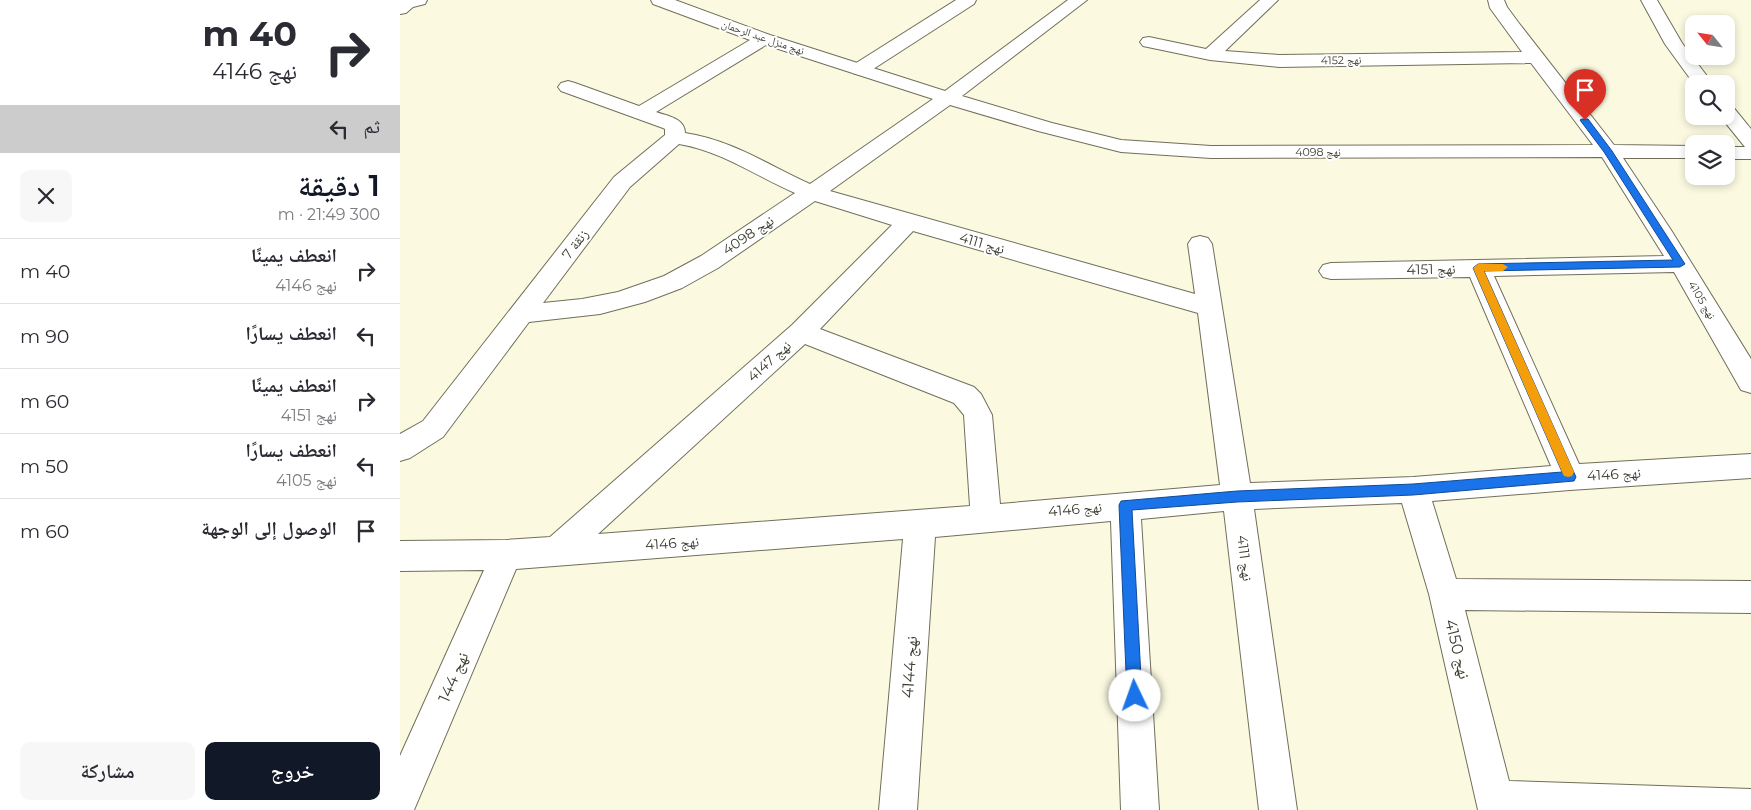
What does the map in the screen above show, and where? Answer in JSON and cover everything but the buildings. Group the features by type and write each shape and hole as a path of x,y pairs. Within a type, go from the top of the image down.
{"street":[{"path":"400,8 406,3 419,0"},
{"name":"نهج منزل عبد الرحمان","path":"659,0 764,39 864,70"},
{"path":"864,70 968,0"},
{"path":"948,98 1079,0"},
{"path":"1210,55 1270,0"},
{"name":"نهج 4105","path":"1496,0 1499,8 1535,58 1608,151 1680,264 1751,382"},
{"path":"1649,0 1660,24 1697,75"},
{"path":"641,114 764,39"},
{"name":"نهج 4152","path":"1149,42 1210,55 1279,61 1535,58"},
{"name":"نهج 4098","path":"864,70 948,98 1089,139 1121,146 1211,152 1685,152"},
{"path":"568,87 675,127 674,137"},
{"name":"نهج 4098","path":"523,313 562,312 611,304 676,281 715,258 813,193 948,98"},
{"path":"1735,123 1751,142"},
{"name":"نهج 4111","path":"674,137 705,142 724,149 774,176 813,193 908,222 1209,307"},
{"name":"زنقة 7","path":"400,449 433,429 622,182 674,137"},
{"path":"1735,153 1751,154"},
{"path":"801,332 908,222"},
{"name":"نهج 4111","path":"1200,244 1237,497 1278,810"},
{"name":"نهج 4151","path":"1331,271 1680,264"},
{"path":"1478,268 1570,477"},
{"name":"نهج 4147","path":"557,551 801,332 939,384 964,396 971,402 978,415 986,518"},
{"name":"نهج 4146","path":"400,556 557,551 920,524 1125,505 1237,497 1413,490 1570,477 1751,466"},
{"name":"نهج 4150","path":"1413,490 1445,594 1496,805"},
{"path":"1125,505 1140,810"},
{"name":"نهج 4144","path":"898,810 920,524"},
{"name":"نهج 144","path":"400,799 506,554"},
{"path":"1445,594 1751,597"},
{"path":"1496,805 1751,808"}],"slow traffic":[{"path":"1503,267 1478,268 1568,472"}],"route":[{"path":"1135,696 1125,505 1237,497 1413,490 1570,477 1478,268 1680,264 1608,151 1585,120"}]}
